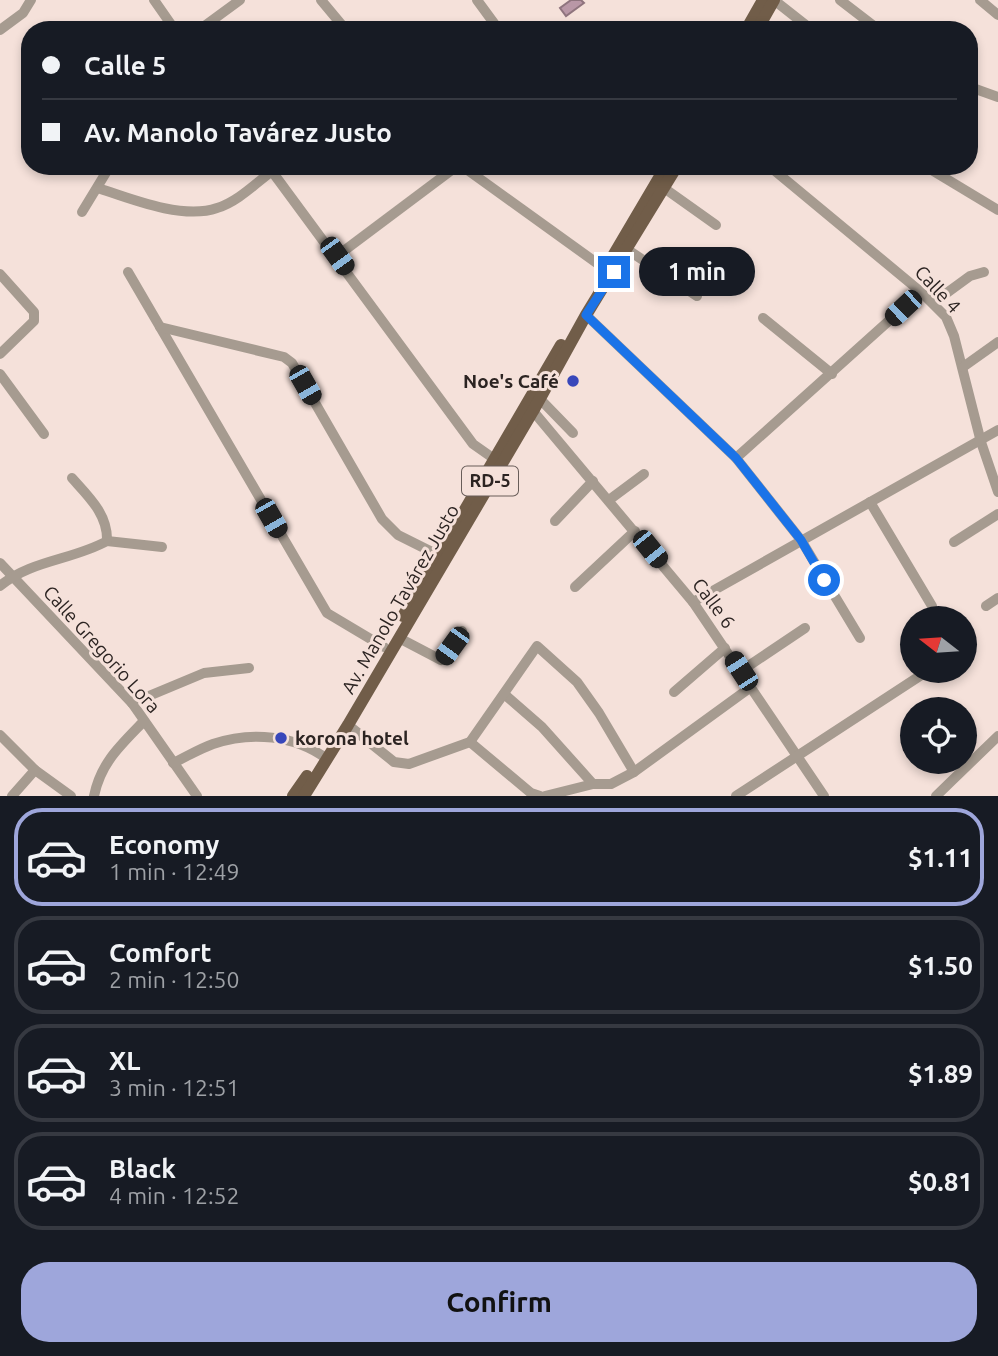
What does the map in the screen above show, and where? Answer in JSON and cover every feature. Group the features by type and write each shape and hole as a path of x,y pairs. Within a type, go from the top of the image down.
{"main road":[{"path":"751,21 763,0"},
{"path":"762,21 774,0"},
{"name":"Av. Manolo Tavárez Justo","path":"293,796 348,725 661,175"},
{"name":"Av. Manolo Tavárez Justo","path":"304,796 384,647 438,555 497,461 533,411 586,315 672,175"}],"street":[{"path":"0,30 23,13 31,0"},
{"path":"154,0 169,21"},
{"path":"211,21 240,0"},
{"path":"321,0 338,21"},
{"path":"477,0 492,21"},
{"path":"774,0 801,21"},
{"path":"840,0 867,21"},
{"path":"980,0 998,15"},
{"path":"978,90 998,97"},
{"path":"82,212 105,175"},
{"path":"98,188 155,206 204,212 219,208 236,198 263,175"},
{"path":"275,175 337,256 473,444 497,461"},
{"path":"337,256 445,175"},
{"path":"474,175 605,270"},
{"name":"Calle 4","path":"779,175 921,292 946,317 954,336 981,442 998,492"},
{"path":"940,175 998,210"},
{"path":"664,188 716,225"},
{"path":"628,250 697,296"},
{"path":"128,272 327,613 384,647"},
{"path":"933,303 970,276 984,272"},
{"path":"0,274 34,312 35,317 0,354"},
{"path":"736,458 921,292"},
{"path":"586,315 736,458 801,540 860,638"},
{"path":"763,318 832,374"},
{"path":"160,327 284,357 292,363 382,519 398,535 438,555"},
{"path":"963,368 998,342"},
{"path":"0,374 44,434"},
{"path":"540,399 573,433"},
{"name":"Calle 6","path":"533,411 693,602 824,796"},
{"path":"693,602 981,442 998,430"},
{"path":"609,500 644,474"},
{"path":"72,478 96,506 107,527 107,541"},
{"path":"555,522 593,481"},
{"path":"870,502 932,606"},
{"path":"954,542 998,514"},
{"path":"575,587 635,531"},
{"path":"0,586 12,576 62,556 89,551 107,541 162,547"},
{"name":"Calle Gregorio Lora","path":"0,564 132,703 197,796"},
{"path":"986,607 998,598"},
{"path":"741,671 805,628"},
{"path":"399,638 441,660 462,631"},
{"path":"348,725 401,764 409,764 470,742 537,646 578,682 634,772"},
{"path":"674,692 725,648"},
{"path":"132,703 204,673 249,668"},
{"path":"736,796 909,683"},
{"path":"470,742 531,793 543,796 593,784 611,784 662,754 751,687"},
{"path":"504,694 542,727 593,784"},
{"path":"94,796 106,762 144,721"},
{"path":"0,735 35,771 71,796"},
{"path":"936,796 998,736"},
{"path":"173,763 214,744 246,738 278,737 308,747 324,756"},
{"path":"12,796 35,771"}],"shaded area":[{"path":"571,0 581,0 584,3 566,16 560,8"}],"place":[{"name":"Noe's Café","path":"573,381"},
{"name":"korona hotel","path":"281,738"}],"route":[{"path":"614,272 586,315 736,458 801,540 824,580"}]}
